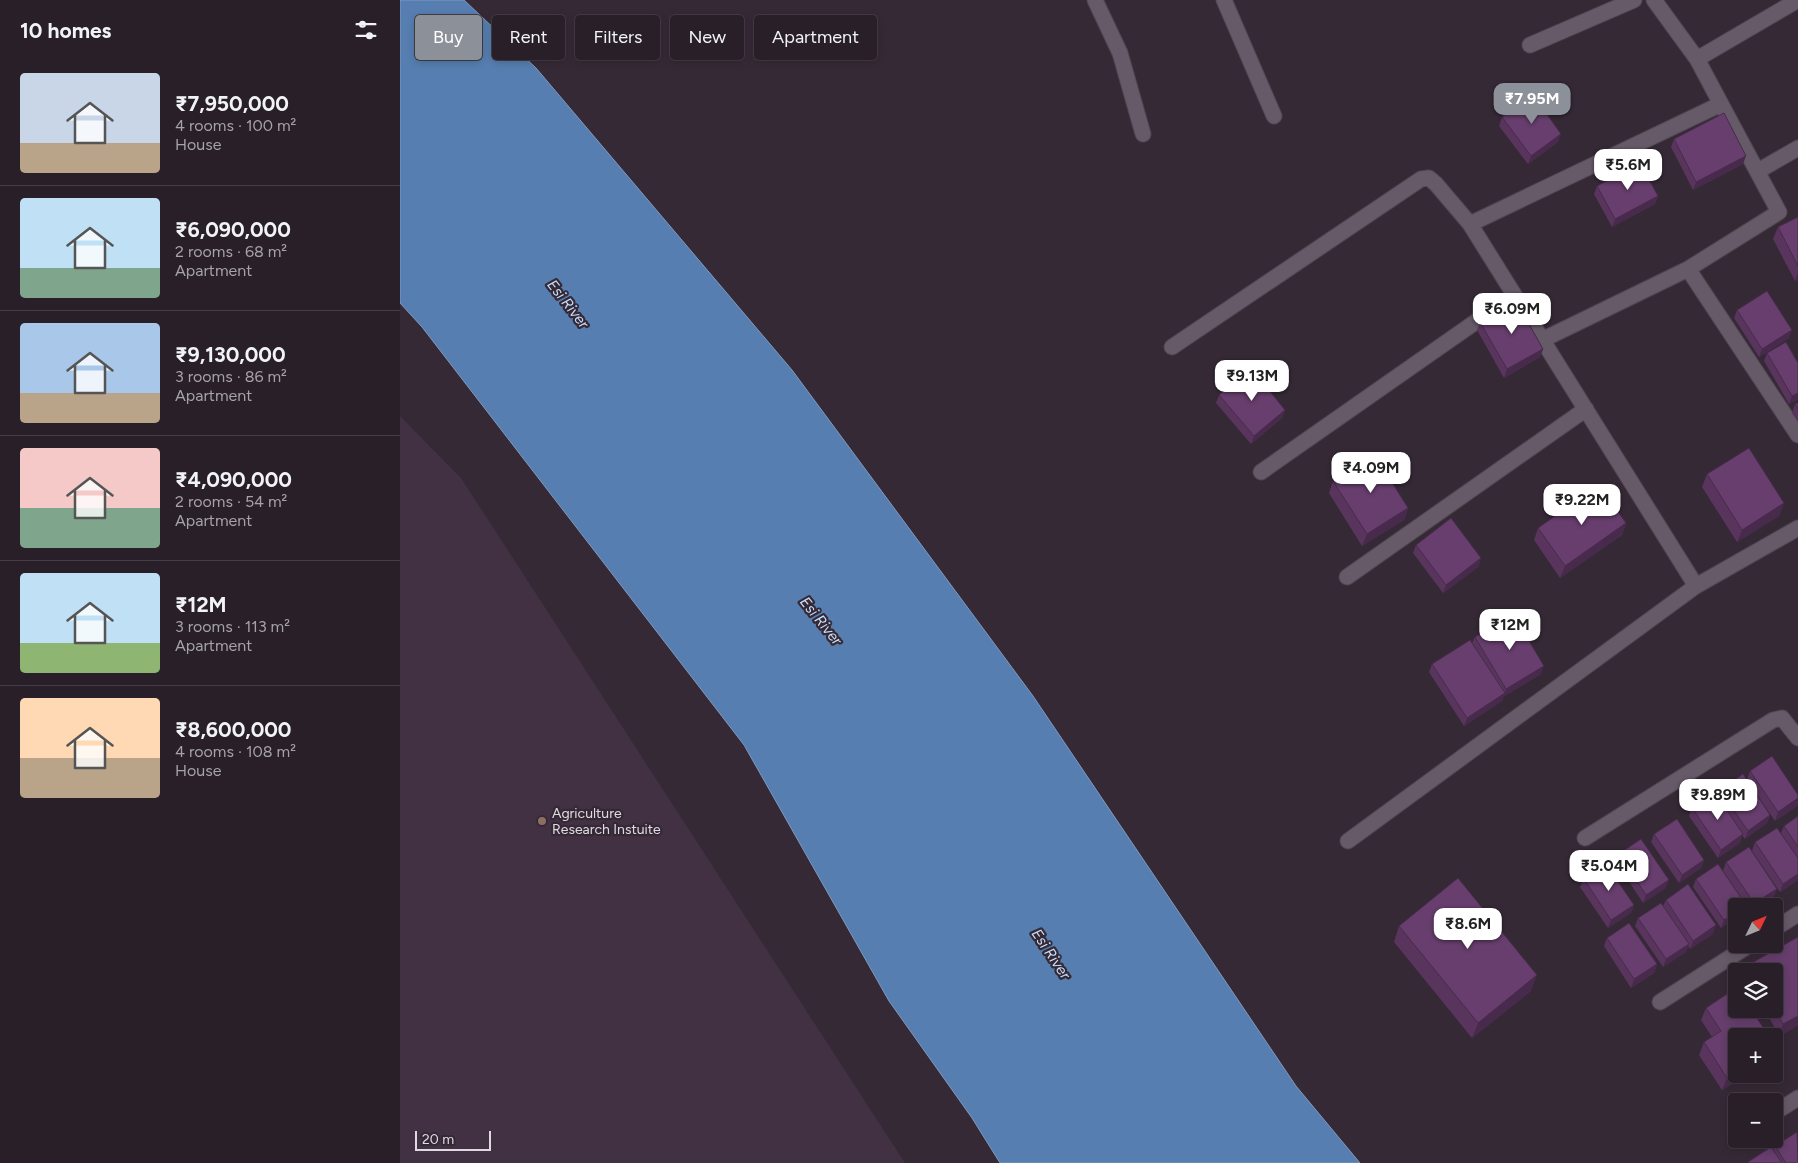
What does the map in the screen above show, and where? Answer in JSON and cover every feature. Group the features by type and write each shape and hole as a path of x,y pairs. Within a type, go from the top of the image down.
{"street":[{"path":"1096,0 1120,53 1143,134"},
{"path":"1224,0 1274,116"},
{"path":"1530,45 1634,0"},
{"path":"1542,340 1688,270 1779,212 1697,59 1654,0"},
{"path":"1697,59 1798,0"},
{"path":"1470,224 1721,104"},
{"path":"1758,171 1798,148"},
{"path":"1172,347 1421,179 1429,178 1470,224 1696,586"},
{"path":"1688,270 1798,434"},
{"path":"1261,472 1514,295"},
{"path":"1347,577 1586,409"},
{"path":"1348,841 1696,586 1798,528"},
{"path":"1585,838 1772,720 1782,718 1798,738"},
{"path":"1783,923 1798,914"},
{"path":"1660,1002 1737,953"},
{"path":"1783,1107 1798,1098"}],"shaded area":[{"name":"Agriculture Research Instuite","path":"400,416 461,478 905,1163 400,1163"}],"water":[{"name":"Esi River","path":"400,0 464,0 480,15 415,15 415,60 482,60 482,17 492,26 492,60 528,60 536,68 792,370 1033,696 1296,1086 1360,1163 1000,1163 972,1118 889,1001 744,745 422,327 400,303"}],"building":[{"path":"1533,95 1561,134 1531,156 1502,117"},
{"path":"1724,113 1746,156 1696,182 1674,139"},
{"path":"1640,163 1658,196 1615,219 1597,186"},
{"path":"1798,217 1798,266 1778,227"},
{"path":"1767,291 1792,330 1762,349 1737,310"},
{"path":"1516,301 1543,349 1507,369 1480,322"},
{"path":"1786,342 1798,363 1798,393 1792,396 1767,353"},
{"path":"1251,368 1285,410 1254,436 1219,395"},
{"path":"1749,448 1784,503 1742,530 1707,474"},
{"path":"1375,455 1408,508 1367,534 1333,481"},
{"path":"1599,485 1626,523 1565,566 1538,528"},
{"path":"1451,518 1481,558 1446,585 1416,545"},
{"path":"1513,614 1544,666 1506,689 1475,637"},
{"path":"1470,640 1505,693 1467,718 1432,664"},
{"path":"1772,756 1798,795 1798,798 1778,812 1750,771"},
{"path":"1743,774 1770,815 1748,831 1720,790"},
{"path":"1715,793 1743,834 1721,850 1692,808"},
{"path":"1798,816 1798,847 1784,826"},
{"path":"1677,819 1704,860 1682,875 1654,834"},
{"path":"1777,828 1798,858 1798,874 1783,884 1755,842"},
{"path":"1641,839 1669,880 1646,895 1619,854"},
{"path":"1749,847 1777,889 1762,898 1751,898 1726,862"},
{"path":"1606,864 1634,905 1611,920 1584,879"},
{"path":"1718,864 1741,898 1728,898 1728,917 1724,920 1696,879"},
{"path":"1458,878 1537,975 1478,1023 1399,926"},
{"path":"1688,884 1716,925 1693,941 1666,900"},
{"path":"1661,903 1689,944 1666,959 1638,918"},
{"path":"1629,923 1657,964 1634,979 1607,938"},
{"path":"1798,937 1798,1016 1783,1024 1780,1018 1783,1018 1783,963 1752,963 1770,953 1783,953 1783,945"},
{"path":"1728,993 1728,1018 1757,1018 1763,1028 1728,1028 1727,1078 1704,1042 1721,1031 1706,1008"},
{"path":"1797,1132 1798,1163 1786,1163 1776,1148 1783,1148 1783,1141"},
{"path":"1772,1148 1782,1163 1749,1163"}],"place":[{"name":"Agriculture Research Instuite","path":"542,821"}]}
